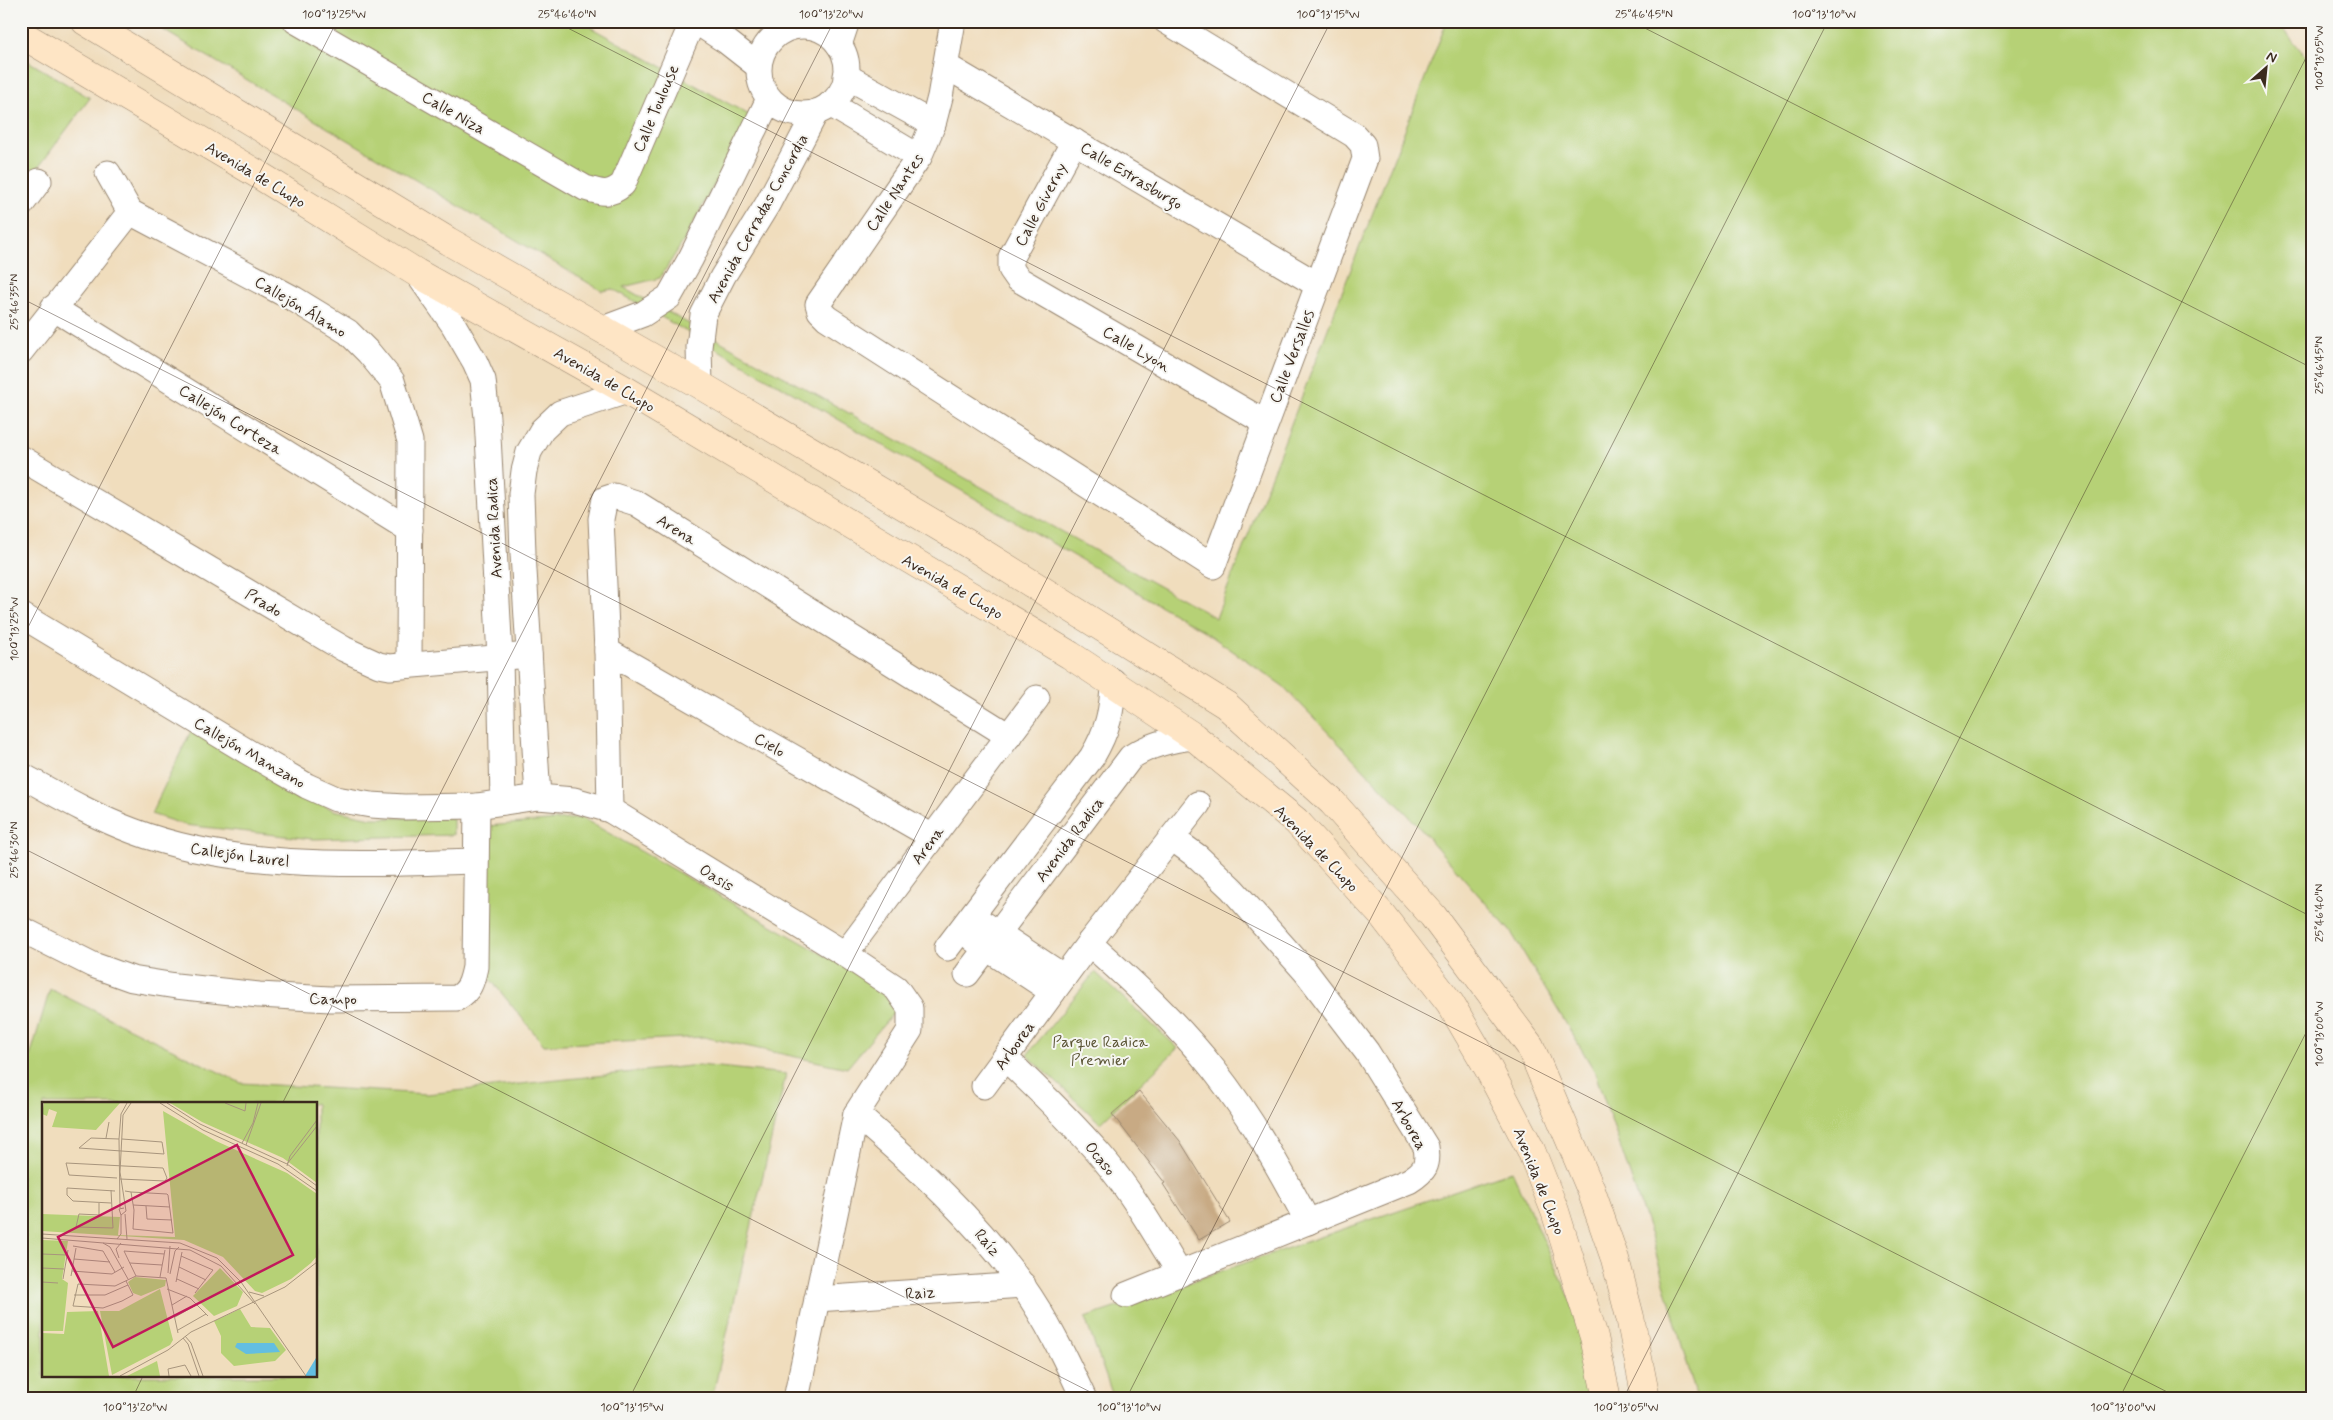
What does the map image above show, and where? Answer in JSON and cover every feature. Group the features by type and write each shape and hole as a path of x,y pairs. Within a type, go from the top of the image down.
{"street":[{"path":"85,21 448,241 700,385 970,546 1226,705 1332,802 1432,916 1530,1046 1591,1190 1615,1259 1630,1317 1646,1399"},
{"name":"Calle Niza","path":"296,21 585,188 602,194 615,192"},
{"path":"694,21 726,41 758,66"},
{"name":"Calle Toulouse","path":"615,192 623,184 694,21"},
{"path":"839,45 847,21"},
{"name":"Calle Nantes","path":"953,21 946,66 933,124 919,157 818,304 820,312 1212,566"},
{"name":"Calle Versalles","path":"1166,21 1354,135 1363,145 1365,159 1212,566"},
{"path":"783,26 812,27 827,34 839,45 845,60 846,76 841,92 823,108 799,114 783,109 769,99 761,84 758,66 765,47 783,26"},
{"name":"Avenida de Chopo","path":"21,34 259,175 417,273 627,391 1113,681 1194,737 1296,821 1382,915 1450,1003 1488,1068 1531,1150 1556,1211 1594,1337 1607,1399"},
{"name":"Calle Estrasburgo","path":"946,66 1318,285"},
{"path":"846,76 933,124"},
{"path":"603,329 643,314 669,297 691,258 769,99"},
{"path":"823,108 919,157"},
{"name":"Avenida Cerradas Concordia","path":"700,385 699,347 703,315 723,276 823,108"},
{"path":"259,175 280,138"},
{"name":"Calle Giverny","path":"1011,269 1011,257 1074,141"},
{"path":"21,351 130,212 108,173"},
{"path":"21,204 39,181"},
{"name":"Callejón Álamo","path":"130,212 294,299 348,332 369,353 392,381 410,441 410,665"},
{"name":"Calle Lyon","path":"1011,269 1018,279 1266,423"},
{"name":"Avenida Radica","path":"417,273 453,324 475,362 482,380 488,418 500,657 503,802"},
{"path":"669,297 703,315"},
{"name":"Callejón Corteza","path":"53,308 410,530"},
{"name":"Avenida Radica","path":"538,797 521,494 529,452 542,430 560,413 627,391"},
{"name":"Prado","path":"21,458 344,650 379,665 390,667 529,655"},
{"name":"Arena","path":"610,810 607,651 600,519 606,499 614,496 636,503 1009,736"},
{"path":"948,582 970,546"},
{"name":"Callejón Manzano","path":"21,615 248,752 307,786 336,799 371,806 404,808 477,806 503,802"},
{"name":"Cielo","path":"607,651 933,837"},
{"name":"Avenida Radica","path":"993,940 960,931 1092,757 1103,739 1110,718 1113,681"},
{"name":"Arena","path":"845,954 1037,698"},
{"name":"Avenida Radica","path":"967,974 1131,757 1144,748 1162,742 1194,737"},
{"name":"Callejón Laurel","path":"21,774 133,831 182,845 225,854 309,863 475,861"},
{"name":"Oasis","path":"503,802 538,797 574,800 610,810 845,954 896,988 910,1008 912,1018 910,1030 856,1114"},
{"name":"Arborea","path":"984,1086 1089,943 1198,804"},
{"name":"Campo","path":"21,929 93,965 132,979 176,986 259,996 330,999 457,998 465,993 471,985 475,967 477,806"},
{"name":"Arborea","path":"1126,1295 1410,1181 1425,1167 1428,1160 1426,1146 1367,1052 1306,972 1232,889 1198,857 1172,838"},
{"path":"993,940 1059,984"},
{"path":"1089,943 1156,1003 1214,1070 1265,1143 1308,1222"},
{"name":"Ocaso","path":"1004,1058 1056,1105 1102,1157 1144,1214 1180,1274"},
{"path":"796,1399 856,1114"},
{"name":"Raíz","path":"856,1114 906,1158 963,1213 1023,1286 1064,1357 1084,1399"},
{"name":"Raiz","path":"817,1299 1023,1286"}],"green space":[{"path":"148,21 579,21 751,116 683,242 660,278 623,287 1216,618 1447,21 2277,21 2312,64 2312,1399 1697,1399 1651,1236 1594,1070 1511,932 1409,816 1283,686 1204,631 613,289 602,291"},
{"path":"21,57 90,98 21,191"},
{"path":"191,731 333,810 372,818 453,818 453,835 313,839 185,825 151,814"},
{"path":"582,818 879,986 896,1010 847,1068 704,1037 544,1045 486,974 488,826"},
{"name":"Parque Radica Premier","path":"1095,972 1178,1048 1100,1123 1027,1055"},
{"path":"50,989 241,1083 427,1094 699,1065 786,1074 712,1399 21,1399 21,1087"},
{"path":"1512,1171 1571,1300 1595,1399 1114,1399 1085,1318"}],"building":[{"path":"1139,1091 1180,1141 1230,1222 1199,1240 1163,1184 1165,1183 1112,1114"}]}
